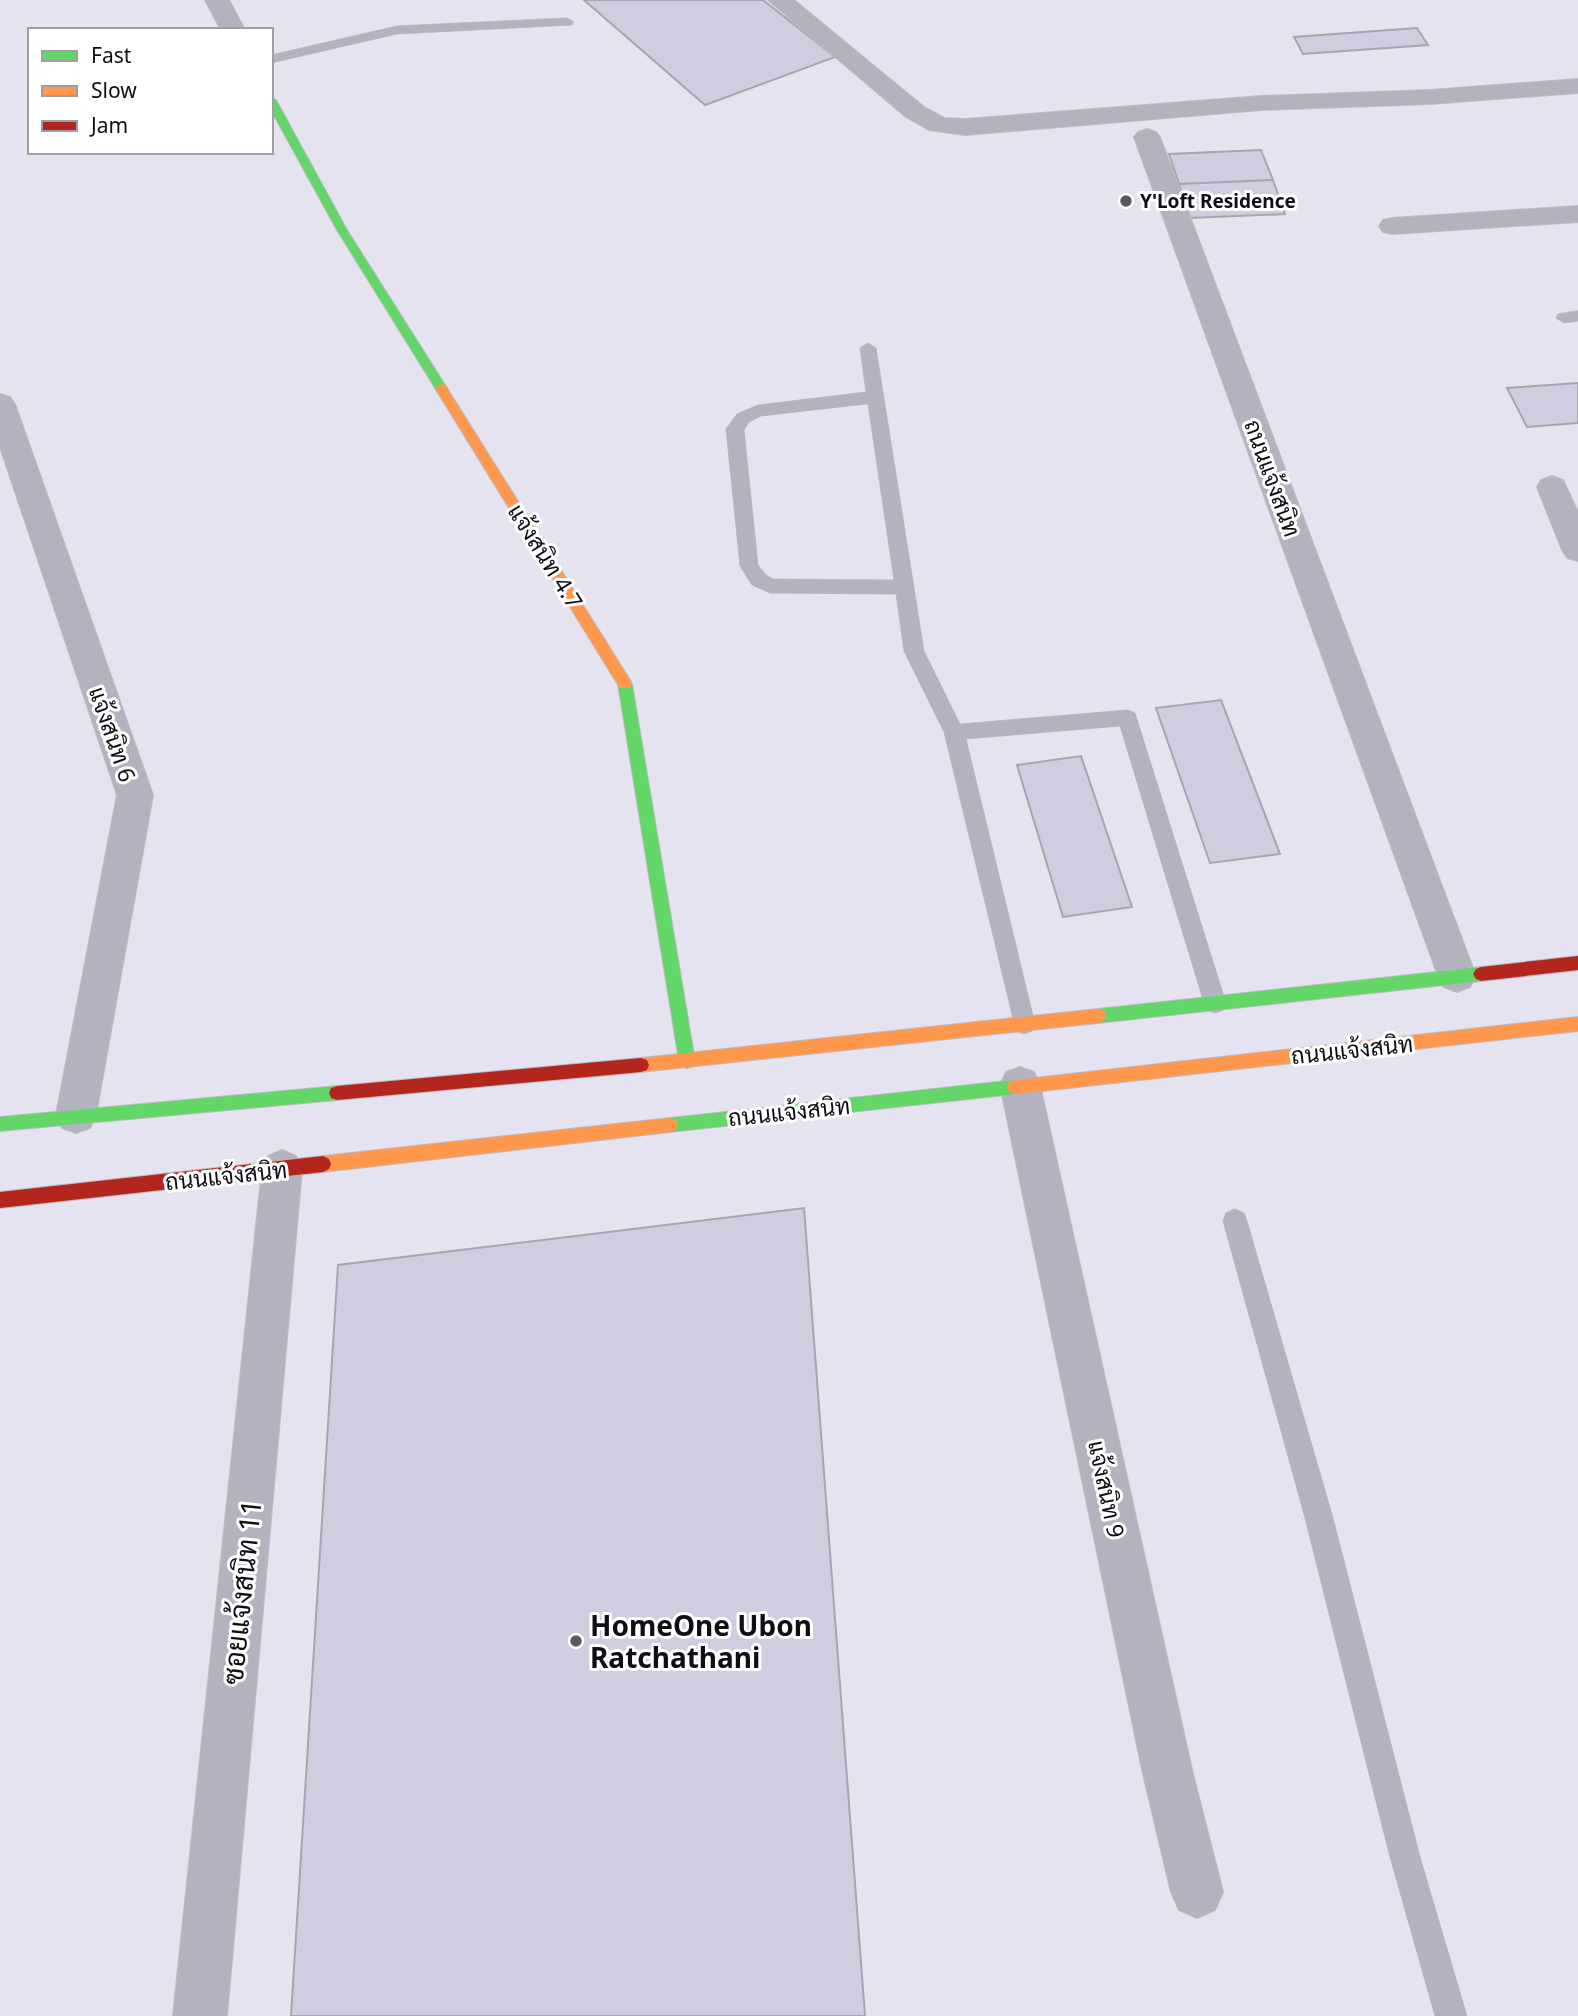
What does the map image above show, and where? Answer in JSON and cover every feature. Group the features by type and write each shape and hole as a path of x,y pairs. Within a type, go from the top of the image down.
{"main road":[{"name":"แจ้งสนิท 4.7","path":"273,104 342,230 624,679 687,1061"},
{"path":"0,1124 687,1061 1578,962"},
{"name":"ถนนแจ้งสนิท","path":"0,1200 1578,1024"}],"street":[{"path":"217,0 232,28"},
{"path":"780,0 915,112 937,125 965,127 1261,103 1430,97 1578,86"},
{"name":"ถนนแจ้งสนิท","path":"1147,137 1457,976"},
{"path":"1392,226 1578,214"},
{"name":"แจ้งสนิท 6","path":"0,404 135,794 76,1115"},
{"path":"1552,487 1578,550"},
{"name":"แจ้งสนิท 9","path":"1020,1085 1165,1761 1198,1892"},
{"name":"ซอยแจ้งสนิท 11","path":"200,2016 282,1168"}],"lane":[{"path":"273,59 397,30 567,22"},
{"path":"868,348 914,651 954,732 1024,1024"},
{"path":"875,397 758,411 743,418 735,429 749,566 759,580 770,586 904,587"},
{"path":"954,732 1128,718 1215,1003"},
{"path":"1235,1222 1319,1518 1405,1857 1451,2016"}],"building":[{"path":"584,0 763,0 835,57 705,105"},
{"path":"1417,28 1428,45 1303,54 1294,37"},
{"path":"1261,150 1273,180 1179,184 1169,154"},
{"path":"1273,180 1285,214 1190,218 1179,184"},
{"path":"1578,383 1578,423 1527,427 1507,388"},
{"path":"1221,700 1280,854 1210,863 1156,708"},
{"path":"1081,756 1132,907 1063,917 1017,765"},
{"name":"HomeOne Ubon Ratchathani","path":"804,1208 865,2016 291,2016 338,1265"}],"traffic: fast":[{"path":"273,104 342,230 441,388"},
{"path":"625,684 687,1061"},
{"path":"1098,1016 1481,974"},
{"path":"670,1125 1015,1087"},
{"path":"0,1124 337,1093"}],"traffic: slow":[{"path":"441,388 625,684"},
{"path":"641,1065 1098,1016"},
{"path":"1015,1087 1578,1024"},
{"path":"323,1164 670,1125"}],"traffic: jam":[{"path":"1481,974 1578,963"},
{"path":"337,1093 641,1065"},
{"path":"0,1200 323,1164"}],"place":[{"name":"Y'Loft Residence","path":"1126,201"},
{"name":"HomeOne Ubon Ratchathani","path":"576,1641"}]}
